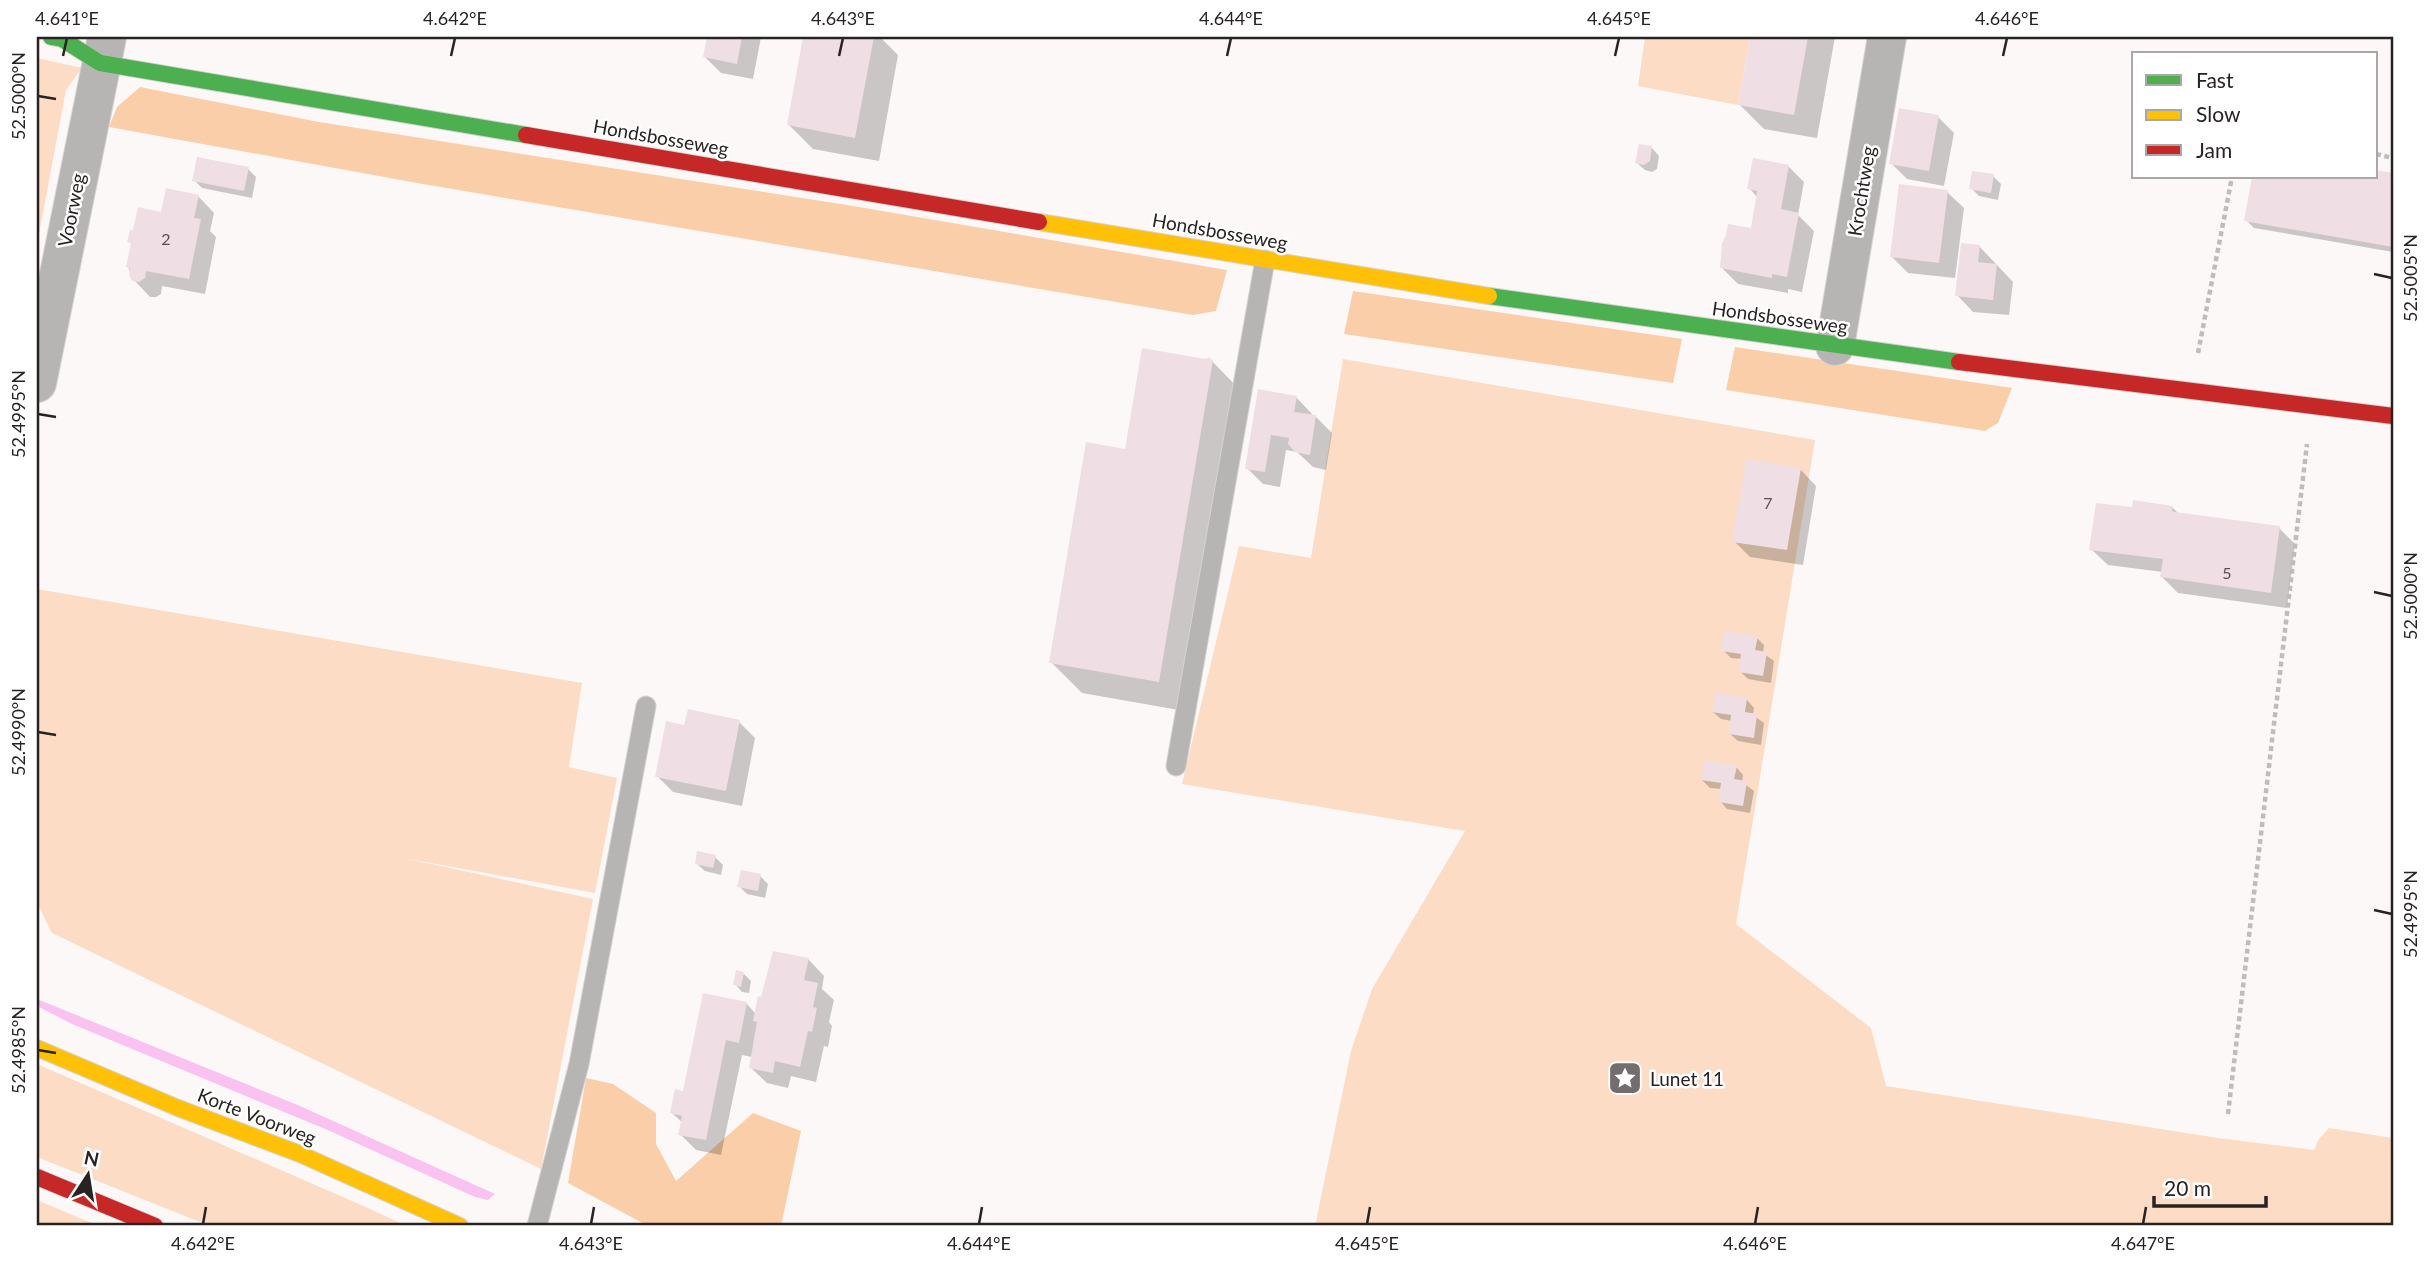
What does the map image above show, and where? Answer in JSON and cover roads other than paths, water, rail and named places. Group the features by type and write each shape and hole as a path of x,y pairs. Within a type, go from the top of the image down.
{"street":[{"name":"Hondsbosseweg","path":"51,37 103,50 1416,286 1835,346 2393,415"},
{"name":"Krochtweg","path":"1835,346 1887,37"},
{"name":"Voorweg","path":"37,383 103,50"},
{"name":"Korte Voorweg","path":"37,1048 178,1108 300,1154 460,1226"},
{"path":"37,1177 155,1226"}],"lane":[{"path":"1176,766 1265,260"},
{"path":"537,1226 579,1064 646,706"}],"place":[{"name":"Lunet 11","path":"1625,1078"}]}
